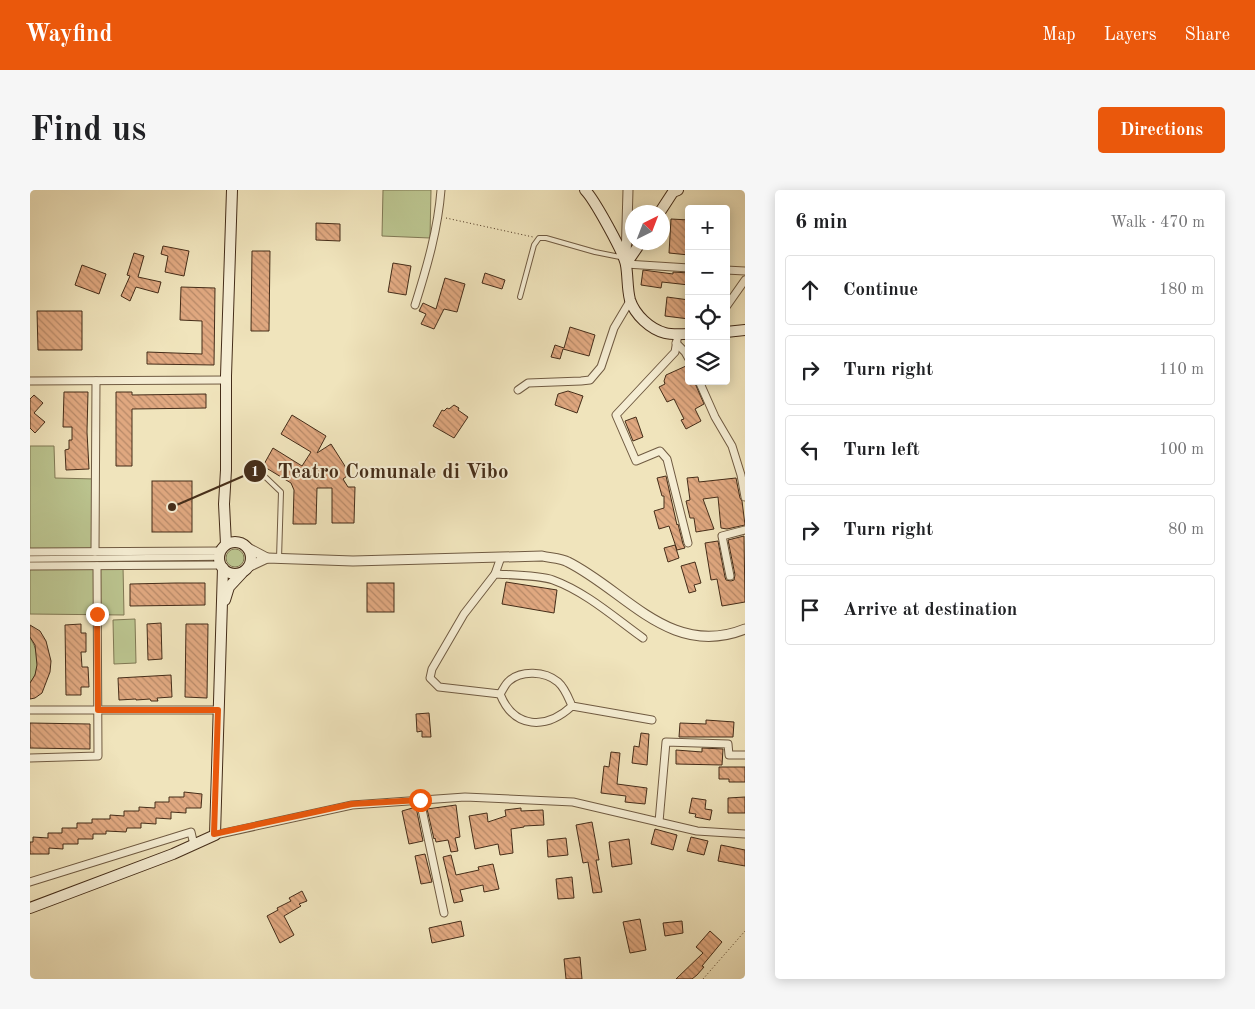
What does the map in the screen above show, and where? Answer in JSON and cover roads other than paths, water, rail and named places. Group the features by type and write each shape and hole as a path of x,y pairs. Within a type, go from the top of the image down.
{"main road":[{"path":"30,908 173,854 214,834 226,470 226,380 232,190"},
{"path":"585,190 617,244 624,261 630,301 639,316 650,327 666,334 681,337"},
{"path":"665,205 673,192 678,190"},
{"path":"624,261 634,250"},
{"path":"730,332 745,330"},
{"path":"222,608 229,588 246,570 252,557 246,546 231,530 224,504"},
{"path":"222,557 236,542 246,546"},
{"path":"222,557 232,574 246,570"}],"street":[{"path":"415,305 429,260 441,190"},
{"path":"627,193 624,261 685,268"},
{"path":"730,270 745,271"},
{"path":"730,301 745,280"},
{"path":"518,390 528,383 590,380 601,367 614,328 630,301"},
{"path":"681,337 685,349"},
{"path":"681,337 675,352 616,416 636,462 660,451 667,458 688,543"},
{"path":"30,381 226,380"},
{"path":"95,552 96,381"},
{"path":"701,385 715,417 732,446 741,475 745,497"},
{"path":"730,576 722,536 745,530"},
{"path":"246,546 268,558 279,559 353,561 542,556 567,561 659,624 701,636 721,635 745,629"},
{"path":"30,552 95,552 222,557"},
{"path":"30,559 222,557"},
{"path":"30,566 97,566 222,557"},
{"path":"500,694 439,687 430,678 432,669 464,614 495,574 501,557"},
{"path":"246,570 268,558"},
{"path":"30,758 98,756 97,566"},
{"path":"495,574 551,579 590,600 644,638"},
{"path":"500,694 508,682 522,674 546,675 558,682 567,694 572,706"},
{"path":"500,694 503,703 512,712 522,720 534,723 546,722 558,717 572,706 652,720"},
{"path":"30,710 218,710"},
{"path":"659,822 666,742 728,744 728,755 745,755"},
{"path":"214,834 352,804 465,796 573,802 698,831 745,834"},
{"path":"420,800 444,913"},
{"path":"30,882 191,832 194,844"}],"lane":[{"path":"520,297 534,245 539,238 546,238 624,261"},
{"path":"257,469 281,492 279,559"}],"place":[{"name":"Teatro Comunale di Vibo","path":"172,507"}]}
